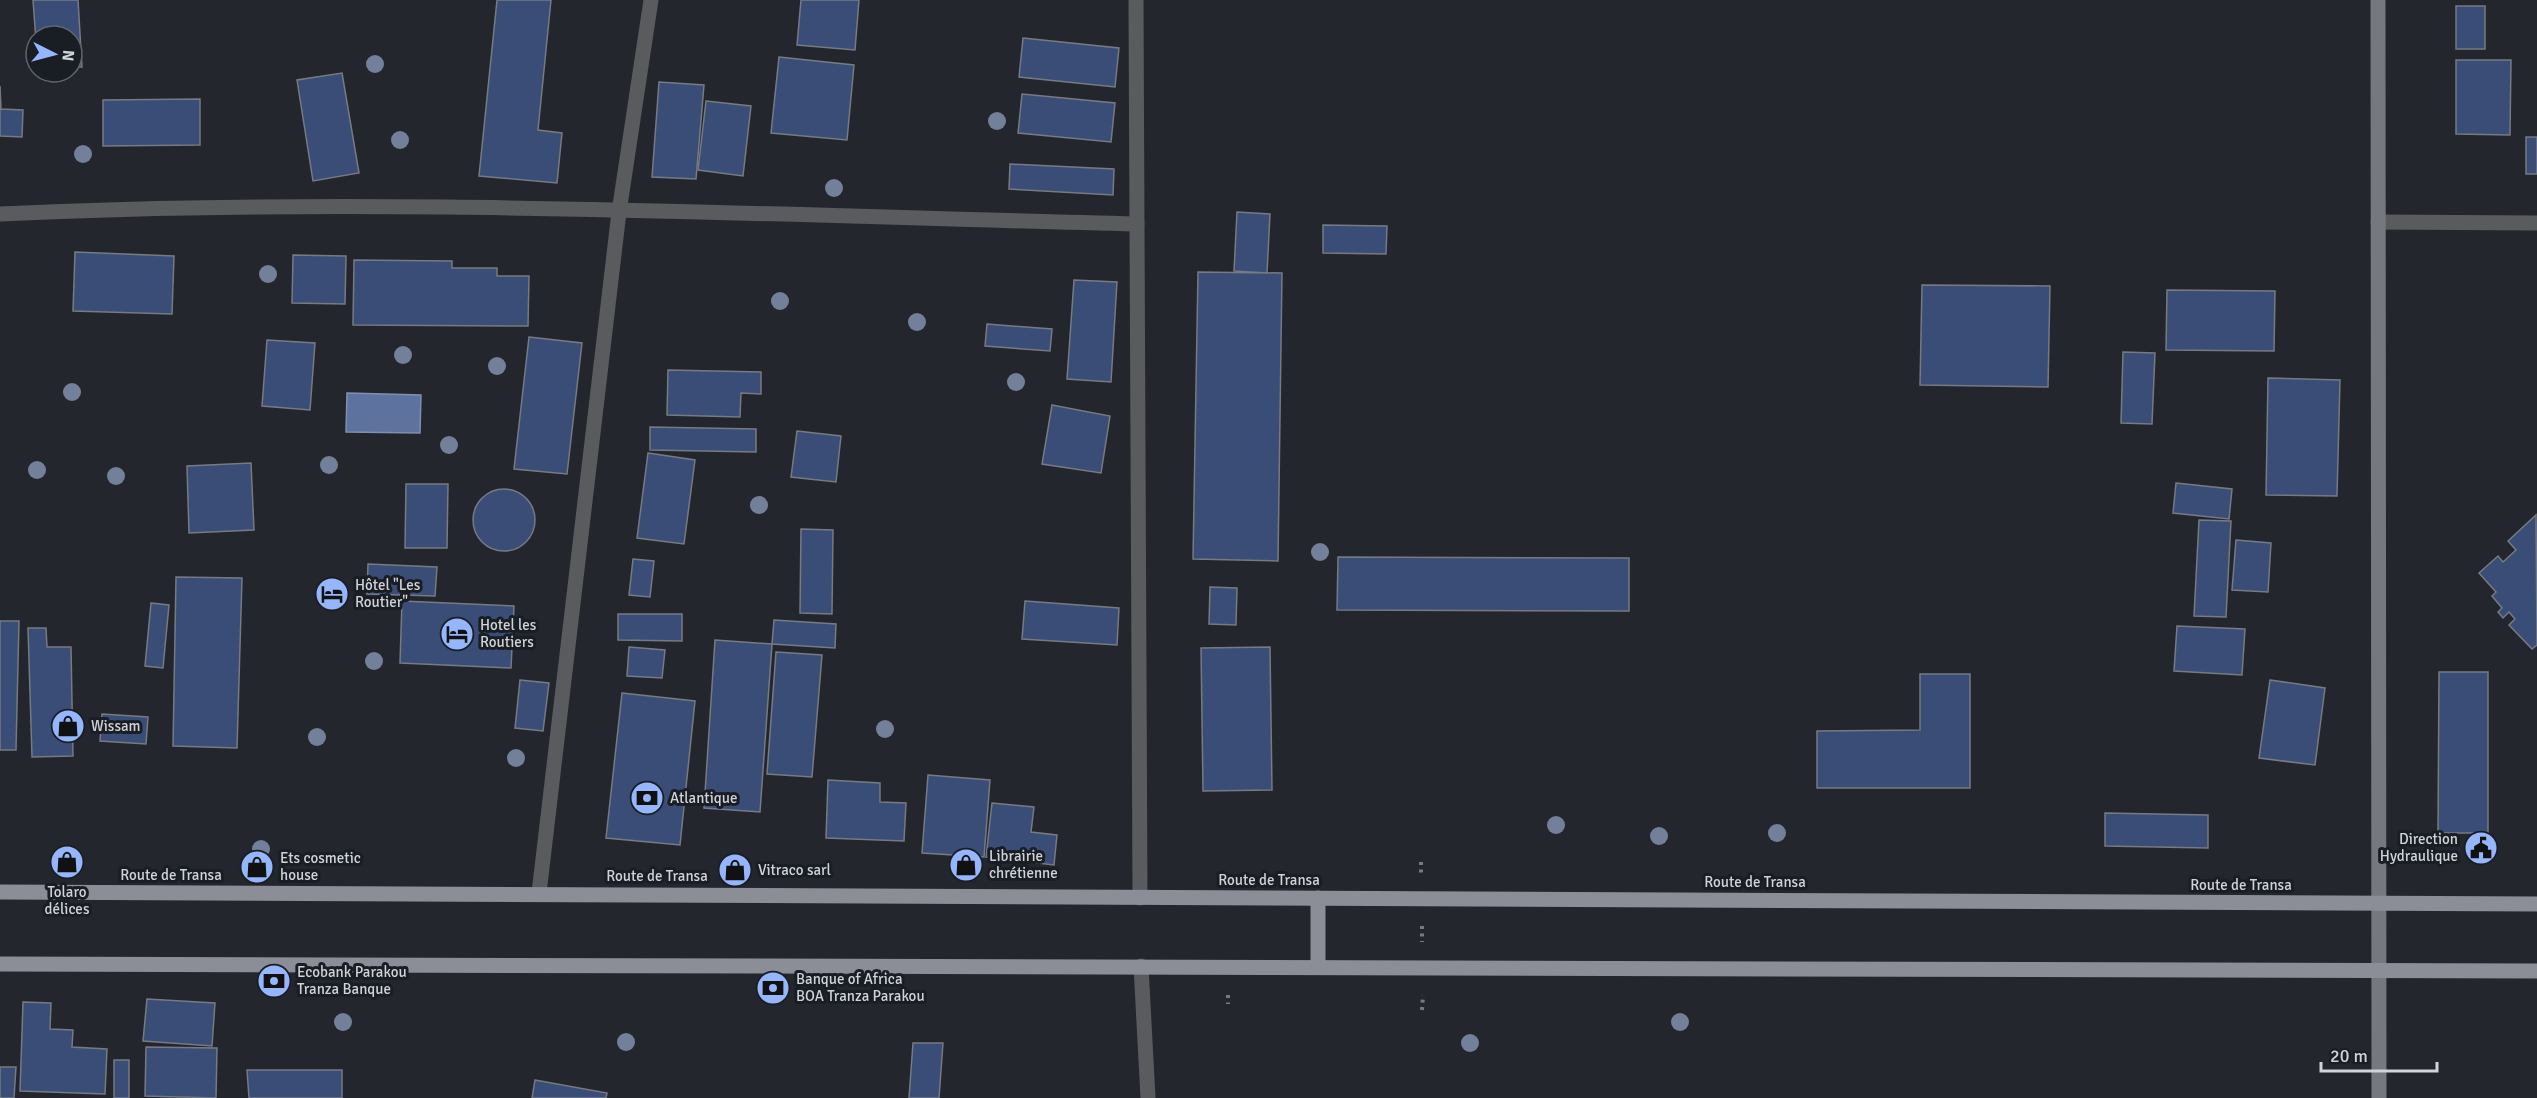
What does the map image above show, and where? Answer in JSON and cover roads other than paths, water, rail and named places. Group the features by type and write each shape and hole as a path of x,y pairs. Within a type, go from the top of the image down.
{"main road":[{"name":"Route de Transa","path":"0,892 2537,904"},
{"path":"1318,898 1318,966"},
{"path":"0,964 2537,970"}],"street":[{"path":"539,893 619,212 651,0"},
{"path":"1136,0 1140,898"},
{"path":"2378,0 2379,1098"},
{"path":"0,214 127,208 542,208 619,212 1137,224"},
{"path":"2378,222 2537,223"},
{"path":"1141,966 1148,1098"}],"water":[{"path":"347,393 421,395 420,433 346,432"}],"place":[{"name":"Hôtel \"Les Routier\"","path":"332,594"},
{"name":"Hotel les Routiers","path":"457,634"},
{"name":"Wissam","path":"68,726"},
{"name":"Atlantique","path":"647,798"},
{"name":"Direction Hydraulique","path":"2481,848"},
{"name":"Tolaro délices","path":"67,862"},
{"name":"Librairie chrétienne","path":"966,865"},
{"name":"Ets cosmetic house","path":"257,867"},
{"name":"Vitraco sarl","path":"735,870"},
{"name":"Ecobank Parakou Tranza Banque","path":"274,981"},
{"name":"Banque of Africa BOA Tranza Parakou","path":"773,988"}]}
